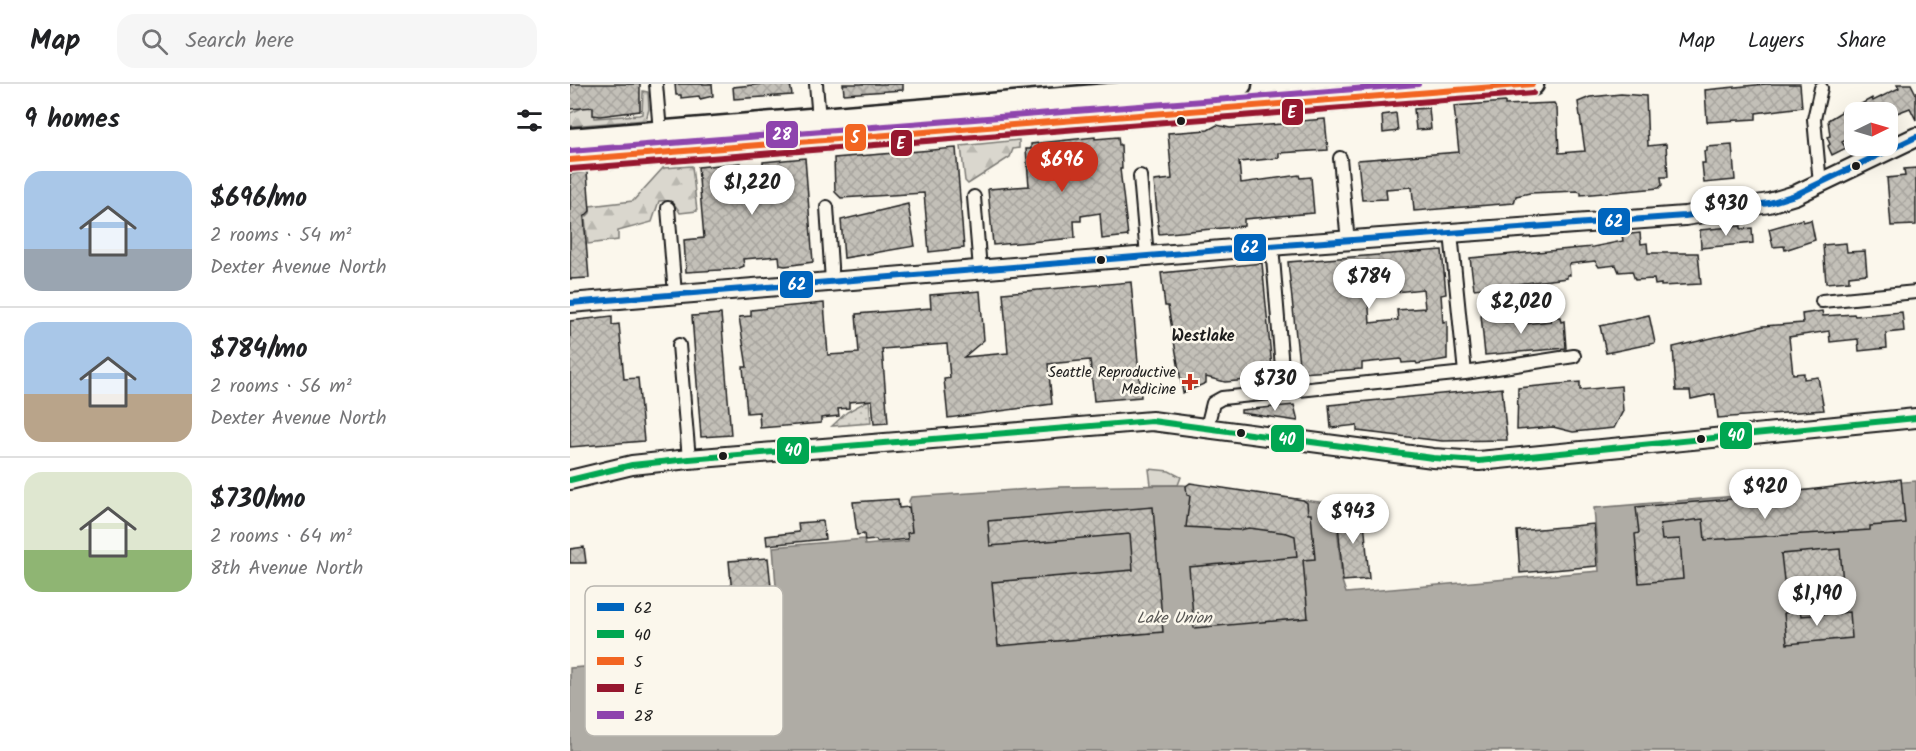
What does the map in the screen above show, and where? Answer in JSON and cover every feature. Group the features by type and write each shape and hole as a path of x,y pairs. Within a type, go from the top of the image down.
{"highway":[{"path":"570,140 1240,84"},
{"path":"570,160 1532,84"}],"main road":[{"path":"570,303 1272,246 1685,216 1776,201 1820,184 1916,137"},
{"path":"570,480 632,465 689,459 1152,421 1381,452 1479,461 1916,418"}],"street":[{"path":"656,84 660,132"},
{"path":"816,84 819,119"},
{"path":"1820,184 1814,110 1821,88"},
{"path":"1340,158 1348,242"},
{"path":"1140,176 1146,256"},
{"path":"974,197 980,269"},
{"path":"827,207 832,281"},
{"path":"668,208 675,294"},
{"path":"1451,233 1465,373"},
{"path":"1272,246 1284,392"},
{"path":"1822,301 1916,292"},
{"path":"679,345 689,459"},
{"path":"1208,427 1213,403 1222,398 1465,373 1574,356"}],"green space":[{"path":"643,91 648,92 649,109 646,120 570,126 570,113 580,109 579,96 591,92 595,118 639,115 642,114"},
{"path":"1019,140 1019,148 1013,149 1010,157 968,184 965,181 961,146"},
{"path":"692,166 697,211 680,213 672,202 659,201 652,222 618,231 618,240 588,244 585,218 590,213 590,206 633,201 663,168"},
{"path":"869,400 871,423 832,426 847,412"},
{"path":"1149,469 1169,471 1181,477 1178,485 1151,485"}],"water":[{"name":"Lake Union","path":"1916,481 1916,751 570,751 570,668 585,667 585,736 783,736 783,586 776,586 773,547 864,539 865,545 908,541 907,533 912,532 909,501 911,497 1059,487 1183,485 1335,504 1342,581 1346,593 1599,571 1594,508"}],"building":[{"path":"570,84 640,84 640,111 600,116 593,115 593,107 570,109"},
{"path":"675,84 712,84 713,96 700,99 699,96 681,98 681,95 676,95"},
{"path":"790,84 792,95 734,99 733,87"},
{"path":"843,84 903,84 903,90 844,94"},
{"path":"1766,84 1800,84 1802,107 1756,113 1756,119 1707,122 1705,90"},
{"path":"1897,84 1911,84 1916,94 1916,120 1910,108 1898,113 1898,102 1865,102 1872,98 1873,101 1899,88"},
{"path":"1621,94 1646,96 1648,146 1666,144 1668,177 1661,177 1662,185 1659,188 1581,195 1581,192 1577,191 1530,193 1516,196 1514,203 1414,211 1412,187 1386,189 1387,199 1362,200 1358,160 1459,152 1454,106 1505,102 1505,105 1554,103 1557,108 1559,153 1585,151 1578,102 1590,97"},
{"path":"1429,108 1431,129 1416,130 1414,109"},
{"path":"1844,110 1844,141 1842,142 1844,149 1832,155 1828,146 1830,144 1827,137 1830,136 1828,120"},
{"path":"1396,113 1398,131 1383,133 1382,115"},
{"path":"1301,116 1301,121 1325,119 1328,150 1279,153 1279,158 1239,162 1241,183 1299,175 1300,178 1311,177 1314,213 1244,219 1244,226 1159,234 1154,181 1172,179 1168,133 1208,130 1217,125 1230,128 1282,124 1282,118"},
{"path":"1095,137 1095,139 1118,137 1119,145 1121,145 1122,169 1120,169 1128,236 1102,239 1100,213 1081,216 1081,221 1074,221 1075,238 993,245 988,189 1029,186 1026,149 1031,149 1031,144"},
{"path":"1732,145 1735,180 1704,183 1702,163 1705,163 1704,151 1707,151 1707,147"},
{"path":"956,148 964,248 929,252 924,193 841,198 835,192 834,158"},
{"path":"805,158 813,262 785,266 780,265 779,256 743,259 744,266 737,269 686,272 684,240 704,238 698,167 740,163 741,170 763,168 763,162"},
{"path":"1916,168 1916,225 1891,226 1887,178 1905,176 1904,169"},
{"path":"587,172 590,211 584,217 589,278 570,279 570,174"},
{"path":"908,204 915,246 844,258 841,220"},
{"path":"1803,219 1803,222 1811,220 1815,240 1785,250 1784,246 1773,247 1769,229"},
{"path":"1741,226 1741,229 1752,228 1753,243 1701,248 1700,230"},
{"path":"1640,233 1641,244 1647,243 1648,253 1698,253 1701,284 1655,285 1654,279 1635,280 1632,271 1619,272 1616,265 1599,267 1595,261 1569,264 1570,275 1567,275 1567,278 1474,289 1470,258 1593,247 1623,241 1622,235"},
{"path":"1846,243 1847,252 1865,251 1867,274 1849,276 1849,281 1826,283 1823,245"},
{"path":"1442,250 1446,294 1441,295 1443,322 1447,321 1447,359 1417,364 1416,362 1402,363 1401,359 1362,363 1362,369 1300,373 1288,262","holes":["1423,289 1425,308 1397,310 1398,320 1370,323 1368,295"]},
{"path":"1262,263 1273,378 1225,382 1206,377 1206,383 1183,393 1168,306 1165,306 1161,273"},
{"path":"1131,282 1141,397 1094,401 1090,360 1048,364 1052,404 948,418 944,379 950,378 947,344 882,349 888,423 874,424 872,400 849,402 849,408 838,409 839,416 821,418 821,423 760,428 759,412 747,413 743,367 747,367 739,317 751,316 751,310 824,303 828,355 859,353 856,314 931,308 930,295 980,291 984,340 964,357 1008,353 1003,293"},
{"path":"1822,311 1823,316 1902,312 1904,331 1886,333 1887,348 1859,351 1858,339 1830,342 1829,331 1789,337 1793,374 1804,373 1804,379 1818,377 1824,410 1718,418 1715,394 1691,399 1690,391 1676,391 1673,347 1763,326 1803,323 1802,314"},
{"path":"1503,313 1504,322 1525,321 1525,324 1551,321 1550,317 1560,317 1561,322 1564,321 1566,348 1485,355 1481,315"},
{"path":"721,314 731,435 701,437 692,316"},
{"path":"1649,315 1655,343 1606,353 1600,326"},
{"path":"612,316 612,325 619,324 624,379 638,378 644,441 570,447 570,321"},
{"path":"1580,382 1580,390 1621,386 1623,411 1614,428 1573,432 1553,427 1517,430 1518,388"},
{"path":"1502,388 1507,440 1442,441 1357,431 1357,425 1331,428 1329,405"},
{"path":"1294,405 1298,421 1241,413 1241,410"},
{"path":"1901,479 1905,523 1870,526 1870,530 1705,540 1703,519 1660,524 1662,540 1680,539 1683,579 1639,583 1635,534 1639,533 1636,507 1755,497 1755,499 1774,498 1774,494"},
{"path":"1190,483 1303,500 1307,503 1308,514 1311,514 1315,559 1303,560 1308,618 1194,628 1189,567 1297,557 1295,536 1287,533 1249,528 1239,530 1186,527 1190,496 1187,495 1186,486"},
{"path":"898,499 899,508 909,507 912,532 907,533 908,539 877,542 876,540 865,541 864,534 857,535 853,502"},
{"path":"1153,507 1163,632 998,646 992,582 1133,570 1130,534 990,546 988,521"},
{"path":"1363,508 1369,579 1343,581 1337,511"},
{"path":"823,521 825,539 767,545 766,536 799,532 798,523"},
{"path":"1594,524 1597,566 1520,573 1517,531"},
{"path":"584,547 586,563 570,563 570,549"},
{"path":"1840,549 1843,583 1785,589 1781,554"},
{"path":"768,558 771,586 731,586 729,561"},
{"path":"1800,611 1801,616 1850,612 1852,638 1787,644 1784,613"}],"transit line":[{"name":"28","path":"570,151 1418,84"},
{"name":"5","path":"570,160 1532,84"},
{"name":"E","path":"571,169 1533,93"},
{"name":"62","path":"570,303 1283,245 1685,216 1769,203 1795,195 1916,137"},
{"name":"40","path":"570,480 632,465 689,459 1152,421 1433,458 1479,461 1916,418"}],"place":[{"name":"Seattle Reproductive Medicine","path":"1190,382"}],"district":[{"name":"Westlake","path":"1203,336"}]}
